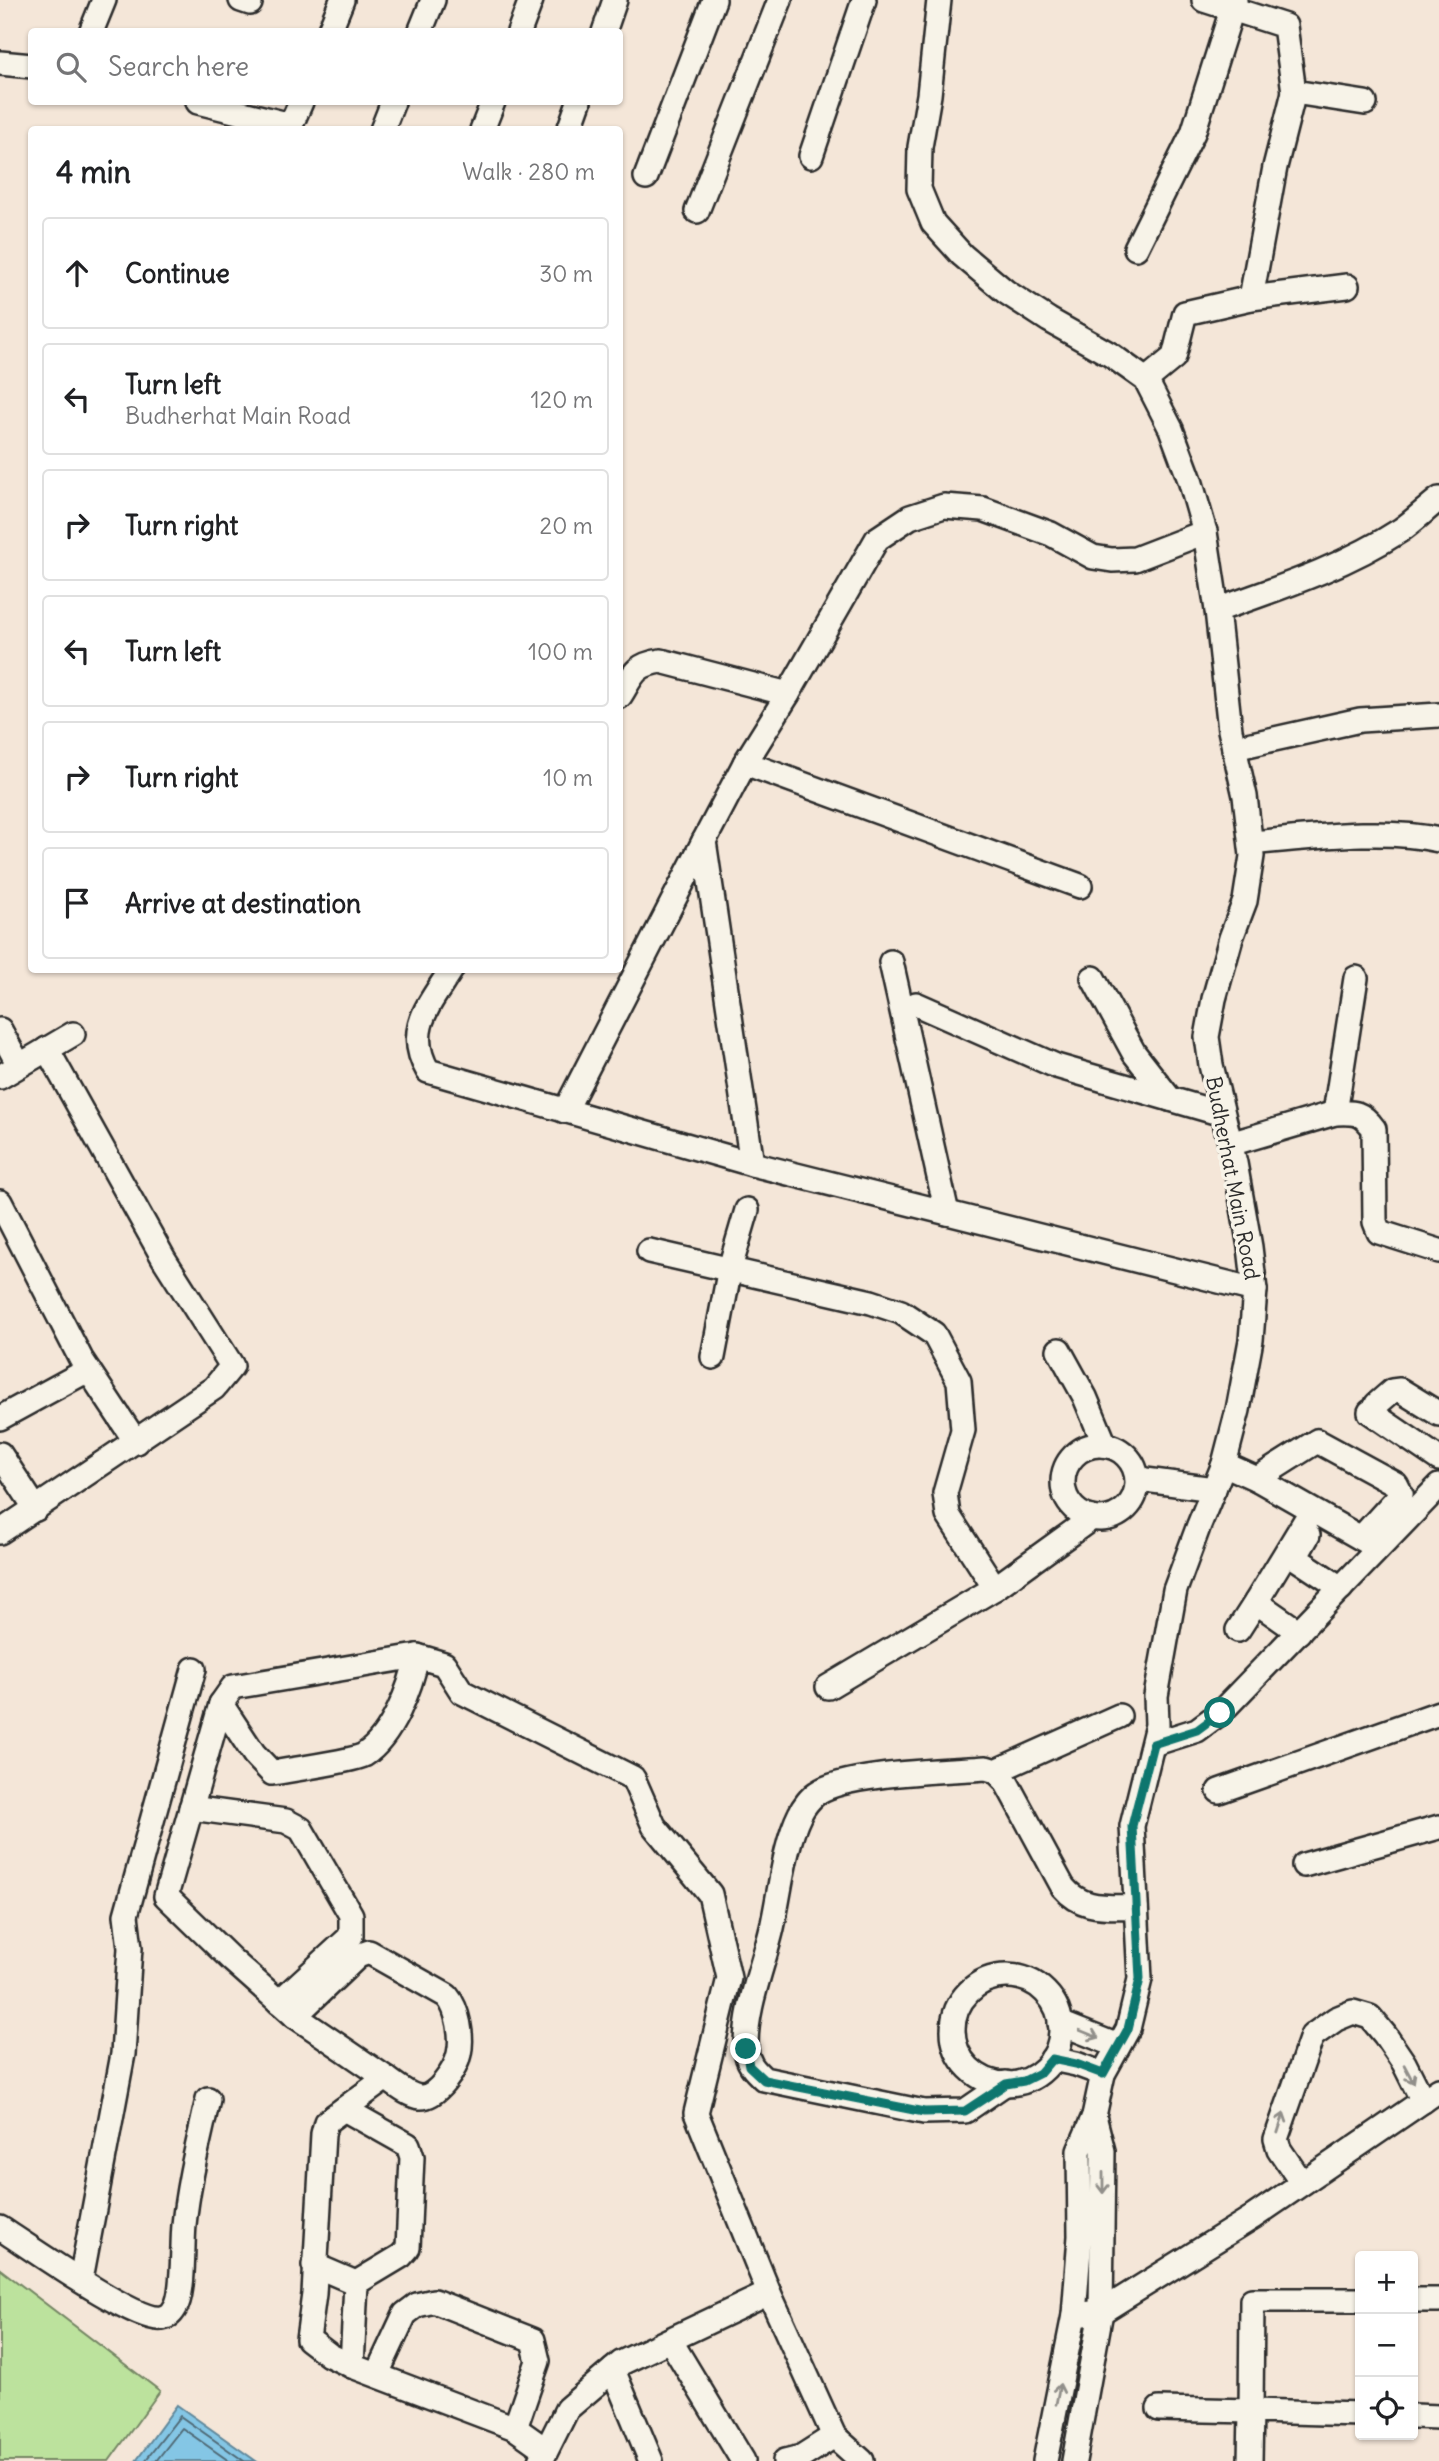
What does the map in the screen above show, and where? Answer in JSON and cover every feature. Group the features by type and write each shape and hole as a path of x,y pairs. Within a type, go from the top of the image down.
{"street":[{"path":"93,28 104,0"},
{"path":"331,28 342,0"},
{"path":"422,28 433,0"},
{"path":"520,28 531,0"},
{"path":"605,28 615,0"},
{"path":"646,177 714,0"},
{"path":"697,211 780,0"},
{"path":"811,156 864,0"},
{"name":"Budherhat Main Road","path":"939,0 929,95 920,147 919,189 933,223 962,255 1006,292 1048,320 1111,355 1146,380 1171,429 1205,532 1234,748 1245,796 1261,842 1252,856 1245,901 1217,987 1207,1037 1250,1247 1255,1290 1251,1340 1238,1410 1224,1464 1175,1590 1156,1696 1157,1725 1132,1826 1140,1979 1128,2029 1103,2074 1094,2116 1103,2151 1101,2312 1074,2461"},
{"path":"1204,0 1233,5 1285,26 1294,92 1275,167 1251,299"},
{"path":"1136,248 1193,133 1233,5"},
{"path":"0,63 28,66"},
{"path":"1294,92 1365,103"},
{"path":"210,105 291,125 300,105"},
{"path":"384,126 392,105"},
{"path":"484,126 492,105"},
{"path":"570,126 578,105"},
{"path":"1146,380 1174,357 1185,313 1251,299 1347,286"},
{"path":"1217,610 1304,580 1359,553 1401,530 1439,499"},
{"path":"565,1111 745,764 877,539 910,517 944,506 983,509 1051,534 1093,557 1112,560 1135,559 1205,532"},
{"path":"623,691 636,669 645,663 661,661 788,694"},
{"path":"1234,748 1360,720 1439,715"},
{"path":"745,764 1080,886"},
{"path":"1261,842 1383,835 1420,836 1439,840"},
{"path":"704,841 752,1164"},
{"path":"891,962 947,1213"},
{"path":"449,973 420,1019 418,1044 421,1059 428,1071 752,1164 1255,1290"},
{"path":"1093,978 1134,1053 1170,1099"},
{"path":"1335,1113 1356,978"},
{"path":"916,1004 1056,1066 1222,1114"},
{"path":"0,1030 9,1071 73,1034"},
{"path":"0,1532 214,1388 232,1366 164,1259 47,1049"},
{"path":"1230,1144 1335,1113 1352,1112 1366,1118 1374,1129 1375,1222 1379,1232 1439,1251"},
{"path":"0,1202 88,1370 136,1442"},
{"path":"713,1357 730,1268 747,1210"},
{"path":"649,1251 871,1302 901,1312 934,1334 958,1381 963,1430 945,1493 948,1515 995,1588"},
{"path":"1059,1350 1086,1397 1104,1445"},
{"path":"0,1418 88,1370"},
{"path":"1439,1414 1400,1390 1392,1391 1373,1408 1439,1459"},
{"path":"1153,1744 1188,1733 1220,1713 1341,1588 1401,1494 1396,1484 1317,1441 1257,1479"},
{"path":"1104,1445 1117,1449 1127,1457 1138,1479 1136,1491 1125,1510 1115,1516 1092,1518 1071,1505 1063,1482 1071,1459 1080,1451 1104,1445"},
{"path":"0,1454 36,1509"},
{"path":"1224,1464 1257,1479 1370,1543"},
{"path":"1138,1479 1214,1489"},
{"path":"1370,1543 1438,1490"},
{"path":"828,1687 995,1588 1092,1518"},
{"path":"1238,1630 1310,1522 1297,1559 1341,1588"},
{"path":"1256,1602 1299,1632"},
{"path":"221,1704 254,1754 272,1773 363,1756 386,1733 413,1677 417,1656"},
{"path":"287,2009 358,1956 369,1952 447,1996 454,2005 459,2030 459,2054 445,2081 431,2095 419,2097 386,2078 287,2009 166,1896 221,1704 233,1687 417,1656 444,1664 462,1692 633,1778 654,1826 709,1894 729,1978 696,2113 769,2293 834,2436 862,2461"},
{"path":"82,2279 123,2054 130,1948 126,1915 194,1669"},
{"path":"1219,1791 1439,1713"},
{"path":"996,1771 1119,1716"},
{"path":"1006,2084 965,2111 924,2112 764,2080 749,2066 746,2049 750,2010 800,1812 816,1793 859,1779 986,1768 996,1771 1006,1780 1063,1886 1073,1898 1088,1905 1136,1907"},
{"path":"191,1808 286,1821 301,1829 351,1915 351,1936 287,2009"},
{"path":"1304,1865 1439,1827"},
{"path":"1000,1976 1018,1977 1035,1983 1049,1995 1058,2010 1060,2023 1059,2044 1052,2059 1040,2073 1024,2081 1006,2084 988,2080 973,2072 961,2058 954,2042 953,2024 958,2007 968,1992 983,1981 1000,1976"},
{"path":"1073,2315 1101,2312 1253,2217 1431,2095 1370,2017 1353,2012 1336,2018 1312,2036 1276,2139 1279,2149 1302,2183"},
{"path":"1060,2023 1118,2046"},
{"path":"1052,2059 1103,2074"},
{"path":"386,2078 326,2122 323,2134 314,2294 308,2339 329,2355 515,2428 543,2456 567,2409 621,2363 769,2293"},
{"path":"0,2228 124,2306 150,2317 161,2318 172,2314 178,2302 191,2174 208,2099"},
{"path":"344,2109 408,2145 412,2157 408,2248 401,2256 356,2283"},
{"path":"1045,2461 1073,2315 1080,2236 1079,2151 1094,2116"},
{"path":"1079,2151 1103,2151"},
{"path":"314,2264 356,2283"},
{"path":"352,2366 356,2283"},
{"path":"1250,2461 1252,2300 1355,2300"},
{"path":"1418,2300 1439,2300"},
{"path":"377,2374 405,2314 417,2305 434,2301 447,2306 533,2340 538,2361 515,2428"},
{"path":"670,2340 743,2461"},
{"path":"612,2370 651,2461"},
{"path":"1159,2409 1355,2414"},
{"path":"1418,2416 1439,2417"},
{"path":"785,2461 801,2457 834,2436"}],"green space":[{"path":"0,2269 160,2391 109,2461 0,2461"}],"water":[{"path":"177,2405 256,2461 136,2461"}],"route":[{"path":"746,2049 749,2066 764,2080 924,2112 965,2111 1006,2084 1024,2081 1040,2073 1052,2059 1103,2074 1128,2029 1140,1979 1132,1826 1153,1744 1197,1730 1220,1713"}]}
